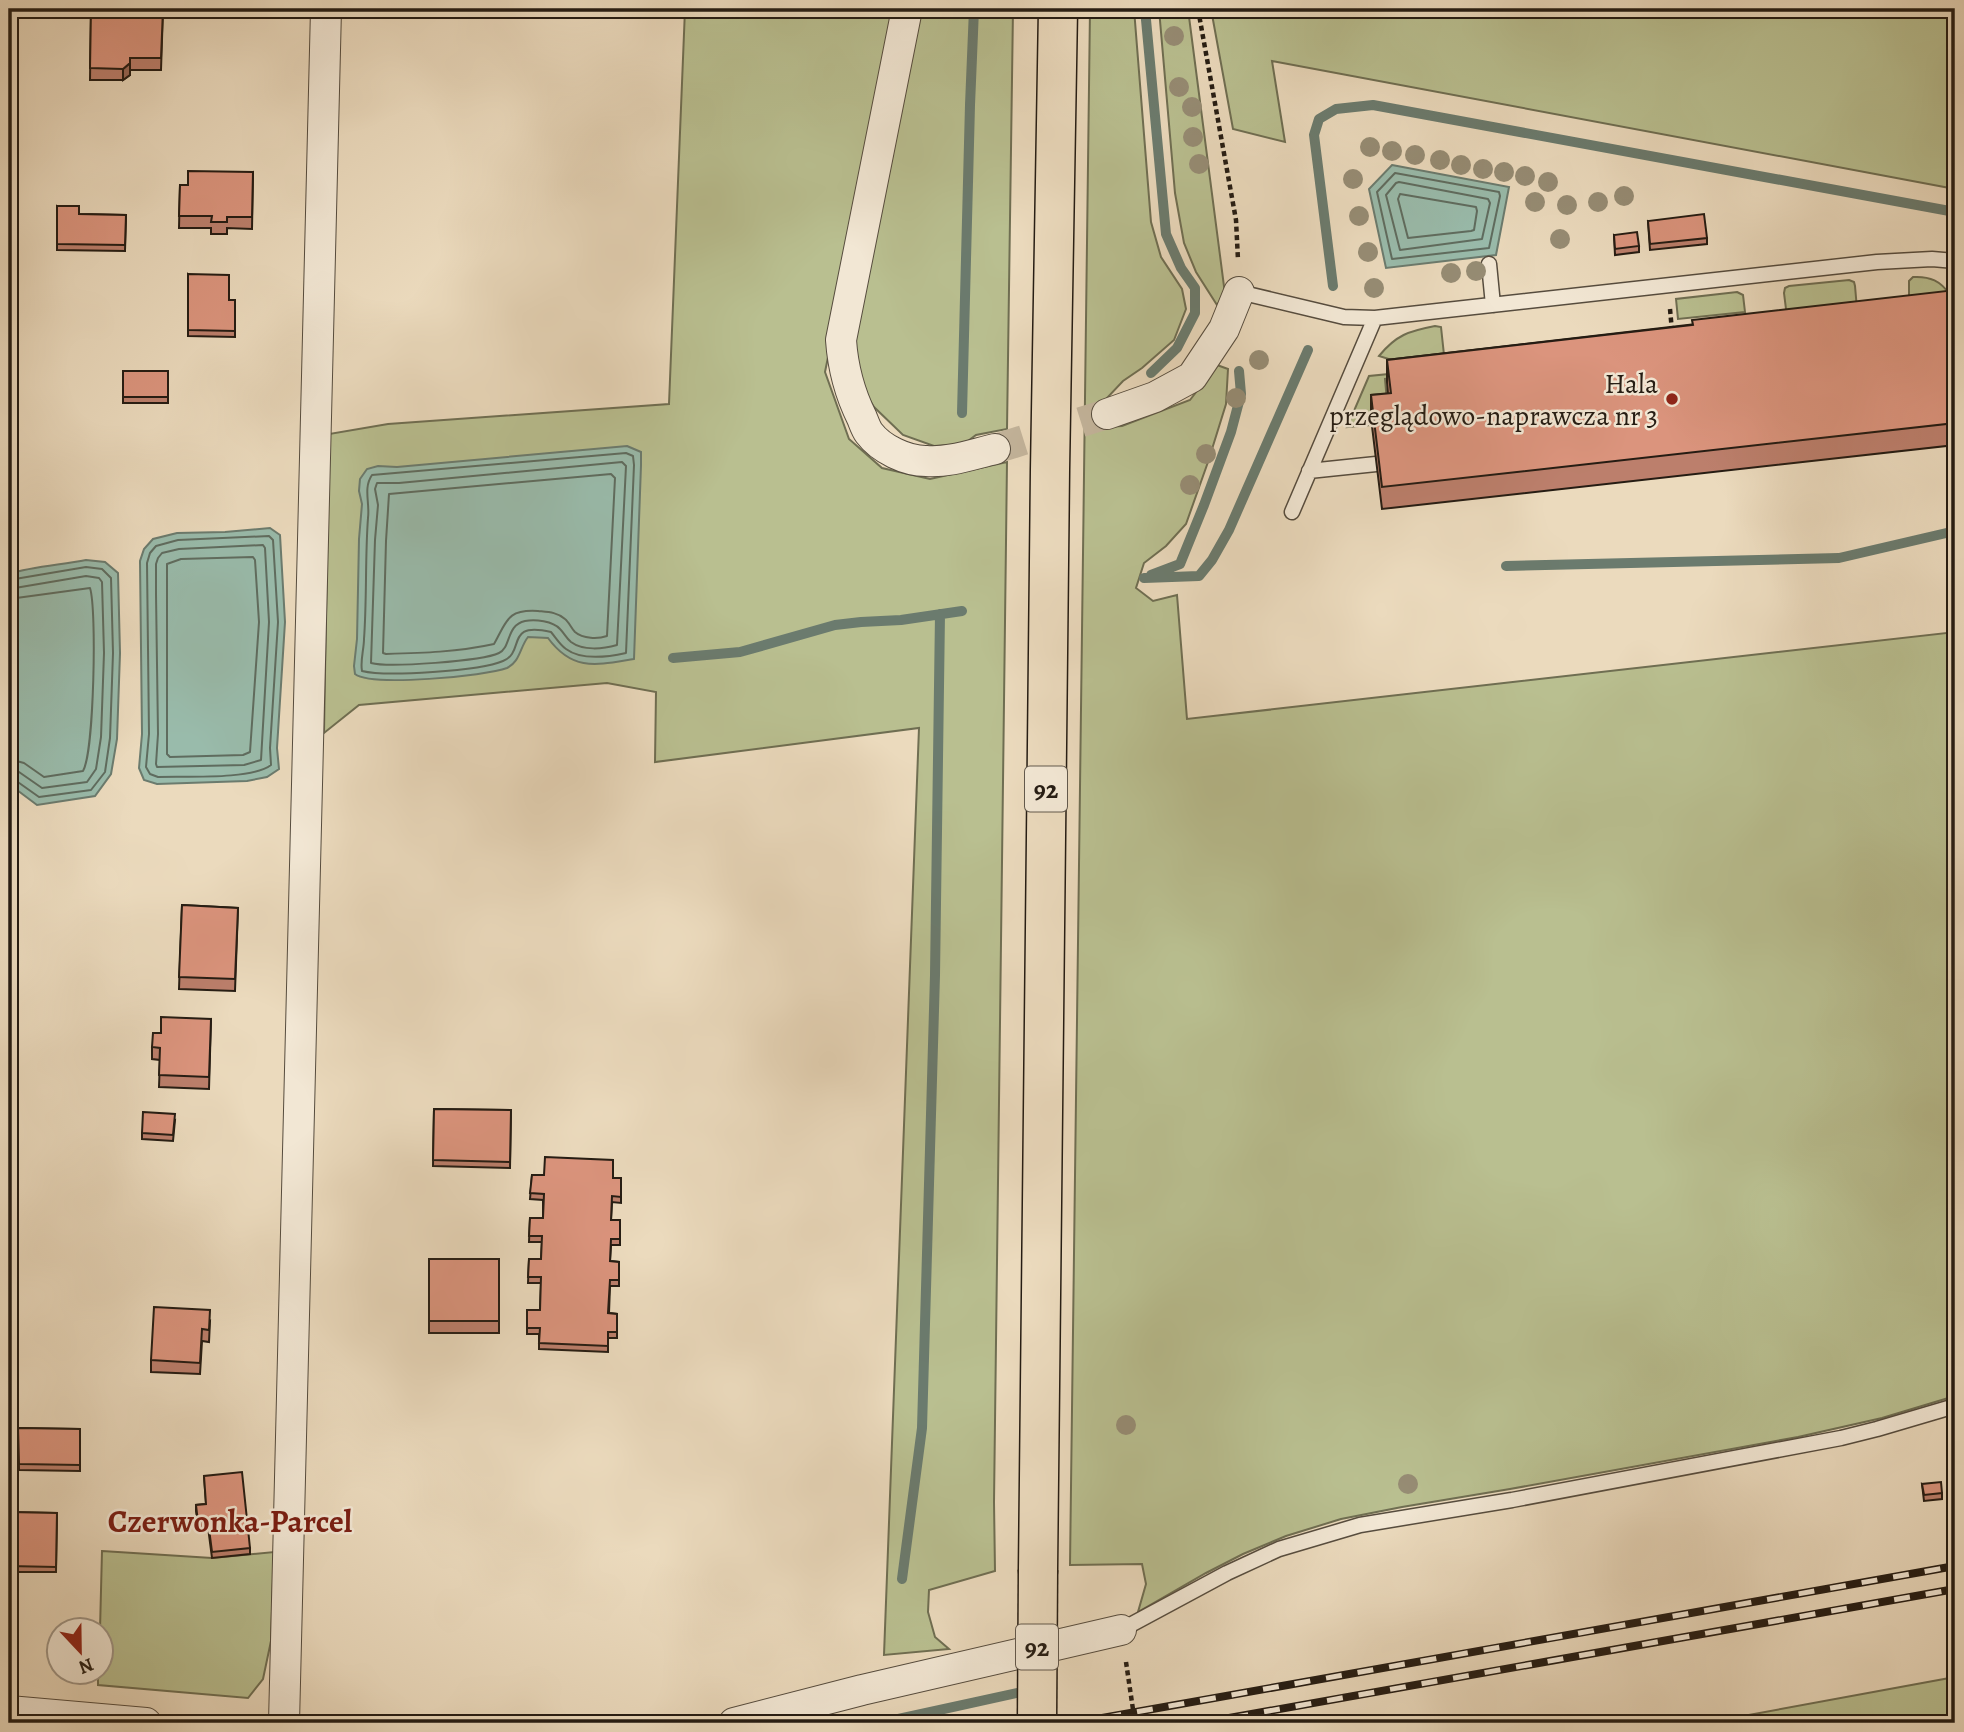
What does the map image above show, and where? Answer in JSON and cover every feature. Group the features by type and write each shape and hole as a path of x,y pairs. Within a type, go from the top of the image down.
{"main road":[{"name":"92","path":"1037,1723 1049,524 1058,9"}],"street":[{"path":"284,1723 326,9"},
{"path":"906,9 841,340 843,366 852,397 869,433 886,448 911,460 929,462 995,449"},
{"path":"1107,414 1155,397 1192,377 1224,328 1239,292"},
{"path":"734,1723 862,1690 1121,1630"},
{"path":"9,1712 146,1723"}],"lane":[{"path":"1239,292 1344,317 1375,318 1877,262 1955,261"},
{"path":"1489,264 1493,305"},
{"path":"1292,512 1375,318"},
{"path":"1309,471 1376,464"},
{"path":"1121,1630 1227,1573 1279,1549 1360,1525 1512,1500 1841,1438 1955,1406"}],"path":[{"path":"1198,9 1236,220 1239,292"},
{"path":"1121,1630 1135,1723"}],"shaded area":[{"path":"685,9 899,9 825,372 849,439 882,468 930,479 1007,462 995,1571 929,1590 928,1612 935,1637 949,1649 884,1655 919,728 655,762 656,692 607,683 359,705 324,733 329,434 388,424 669,404"},
{"path":"919,9 1013,9 1007,429 976,435 964,444 934,446 903,435 874,407 859,383 855,339"},
{"path":"1090,9 1134,9 1151,222 1161,257 1182,289 1186,309 1174,340 1123,381 1105,400 1108,427 1122,426 1190,400 1217,365 1228,369 1226,404 1186,524 1166,546 1144,563 1136,588 1153,601 1177,595 1187,719 1955,632 1955,1396 1882,1418 1798,1437 1341,1519 1286,1536 1243,1554 1138,1612 1146,1584 1142,1564 1070,1565"},
{"path":"1159,9 1188,9 1225,294 1217,305 1196,272 1184,243 1175,193"},
{"path":"1211,9 1955,9 1955,189 1272,61 1285,142 1233,129"},
{"path":"1913,277 1934,280 1950,295 1909,307 1909,281"},
{"path":"1849,280 1854,282 1857,309 1787,317 1785,288"},
{"path":"1737,292 1743,295 1745,312 1678,319 1676,299"},
{"path":"1435,326 1441,327 1444,355 1395,361 1379,356 1391,343 1404,335"},
{"path":"1519,361 1519,366 1385,379 1388,413 1369,416 1370,425 1347,427 1369,376"},
{"path":"102,1551 212,1558 274,1552 271,1641 263,1679 248,1698 110,1686 116,1686 116,1616 100,1616"},
{"path":"1955,1677 1955,1723 1705,1723"}],"water":[{"path":"1392,165 1509,187 1496,255 1386,268 1369,189"},
{"path":"627,446 641,452 634,659 586,664 567,656 548,638 528,637 515,662 507,668 495,671 405,680 365,678 355,674 362,504 359,491 360,479 367,469"},
{"path":"270,528 280,535 285,622 277,748 279,769 267,777 247,781 157,784 144,780 139,768 142,734 140,561 144,549 153,539 177,533"},
{"path":"86,560 105,562 118,573 120,653 117,739 111,774 95,796 37,805 9,784 9,574"}],"building":[{"path":"91,9 163,9 161,58 130,58 130,63 123,69 90,68"},
{"path":"188,171 253,172 252,217 227,217 227,222 211,222 212,216 179,216 180,185 188,185"},
{"path":"57,206 79,206 79,214 126,215 125,245 57,244"},
{"path":"1704,214 1707,238 1650,244 1648,221"},
{"path":"1637,232 1639,246 1615,249 1614,235"},
{"path":"188,274 229,275 229,300 235,300 235,331 188,330"},
{"name":"Hala przeglądowo-naprawcza nr 3","path":"1955,290 1955,423 1382,487 1371,395 1391,393 1387,360 1693,325 1692,320"},
{"path":"123,371 168,371 168,397 123,397"},
{"path":"182,905 238,908 235,979 179,977"},
{"path":"161,1017 211,1019 209,1077 159,1075 160,1048 152,1047 153,1033 161,1033"},
{"path":"434,1109 511,1110 510,1162 433,1160"},
{"path":"143,1112 175,1114 173,1135 142,1133"},
{"path":"545,1157 613,1160 613,1178 621,1178 621,1197 612,1196 611,1220 620,1220 620,1239 611,1239 610,1261 619,1262 619,1280 610,1280 608,1313 617,1314 617,1332 608,1332 608,1346 539,1343 540,1328 527,1328 527,1310 540,1310 541,1277 528,1277 529,1259 541,1259 542,1236 529,1236 530,1218 543,1218 544,1194 530,1193 532,1175 544,1175"},
{"path":"429,1259 499,1259 499,1321 429,1321"},
{"path":"154,1307 210,1310 209,1330 202,1329 200,1363 151,1360"},
{"path":"18,1428 80,1429 80,1465 19,1464"},
{"path":"242,1472 250,1548 212,1552 208,1521 198,1522 196,1505 206,1504 204,1476"},
{"path":"1941,1482 1942,1493 1924,1495 1922,1484"},
{"path":"9,1512 57,1513 56,1567 9,1566"}],"waterway":[{"path":"962,413 974,9"},
{"path":"1145,9 1166,234 1181,268 1195,288 1195,313 1177,348 1151,373"},
{"path":"1333,286 1314,135 1319,119 1336,109 1373,105 1955,212"},
{"path":"1144,578 1199,576 1212,560 1229,530 1308,350"},
{"path":"1151,575 1180,564 1231,432 1241,394 1239,371"},
{"path":"1506,566 1839,558 1955,531"},
{"path":"673,658 740,652 835,625 901,620 962,611"},
{"path":"902,1579 922,1428 935,975 940,614"},
{"path":"880,1723 1026,1691"}],"tunnel":[{"path":"995,449 1107,414"}],"railway":[{"path":"1074,1723 1955,1566"},
{"path":"1201,1723 1955,1589"}],"place":[{"name":"Hala przeglądowo-naprawcza nr 3","path":"1672,399"}],"district":[{"name":"Czerwonka-Parcel","path":"230,1521"}]}
